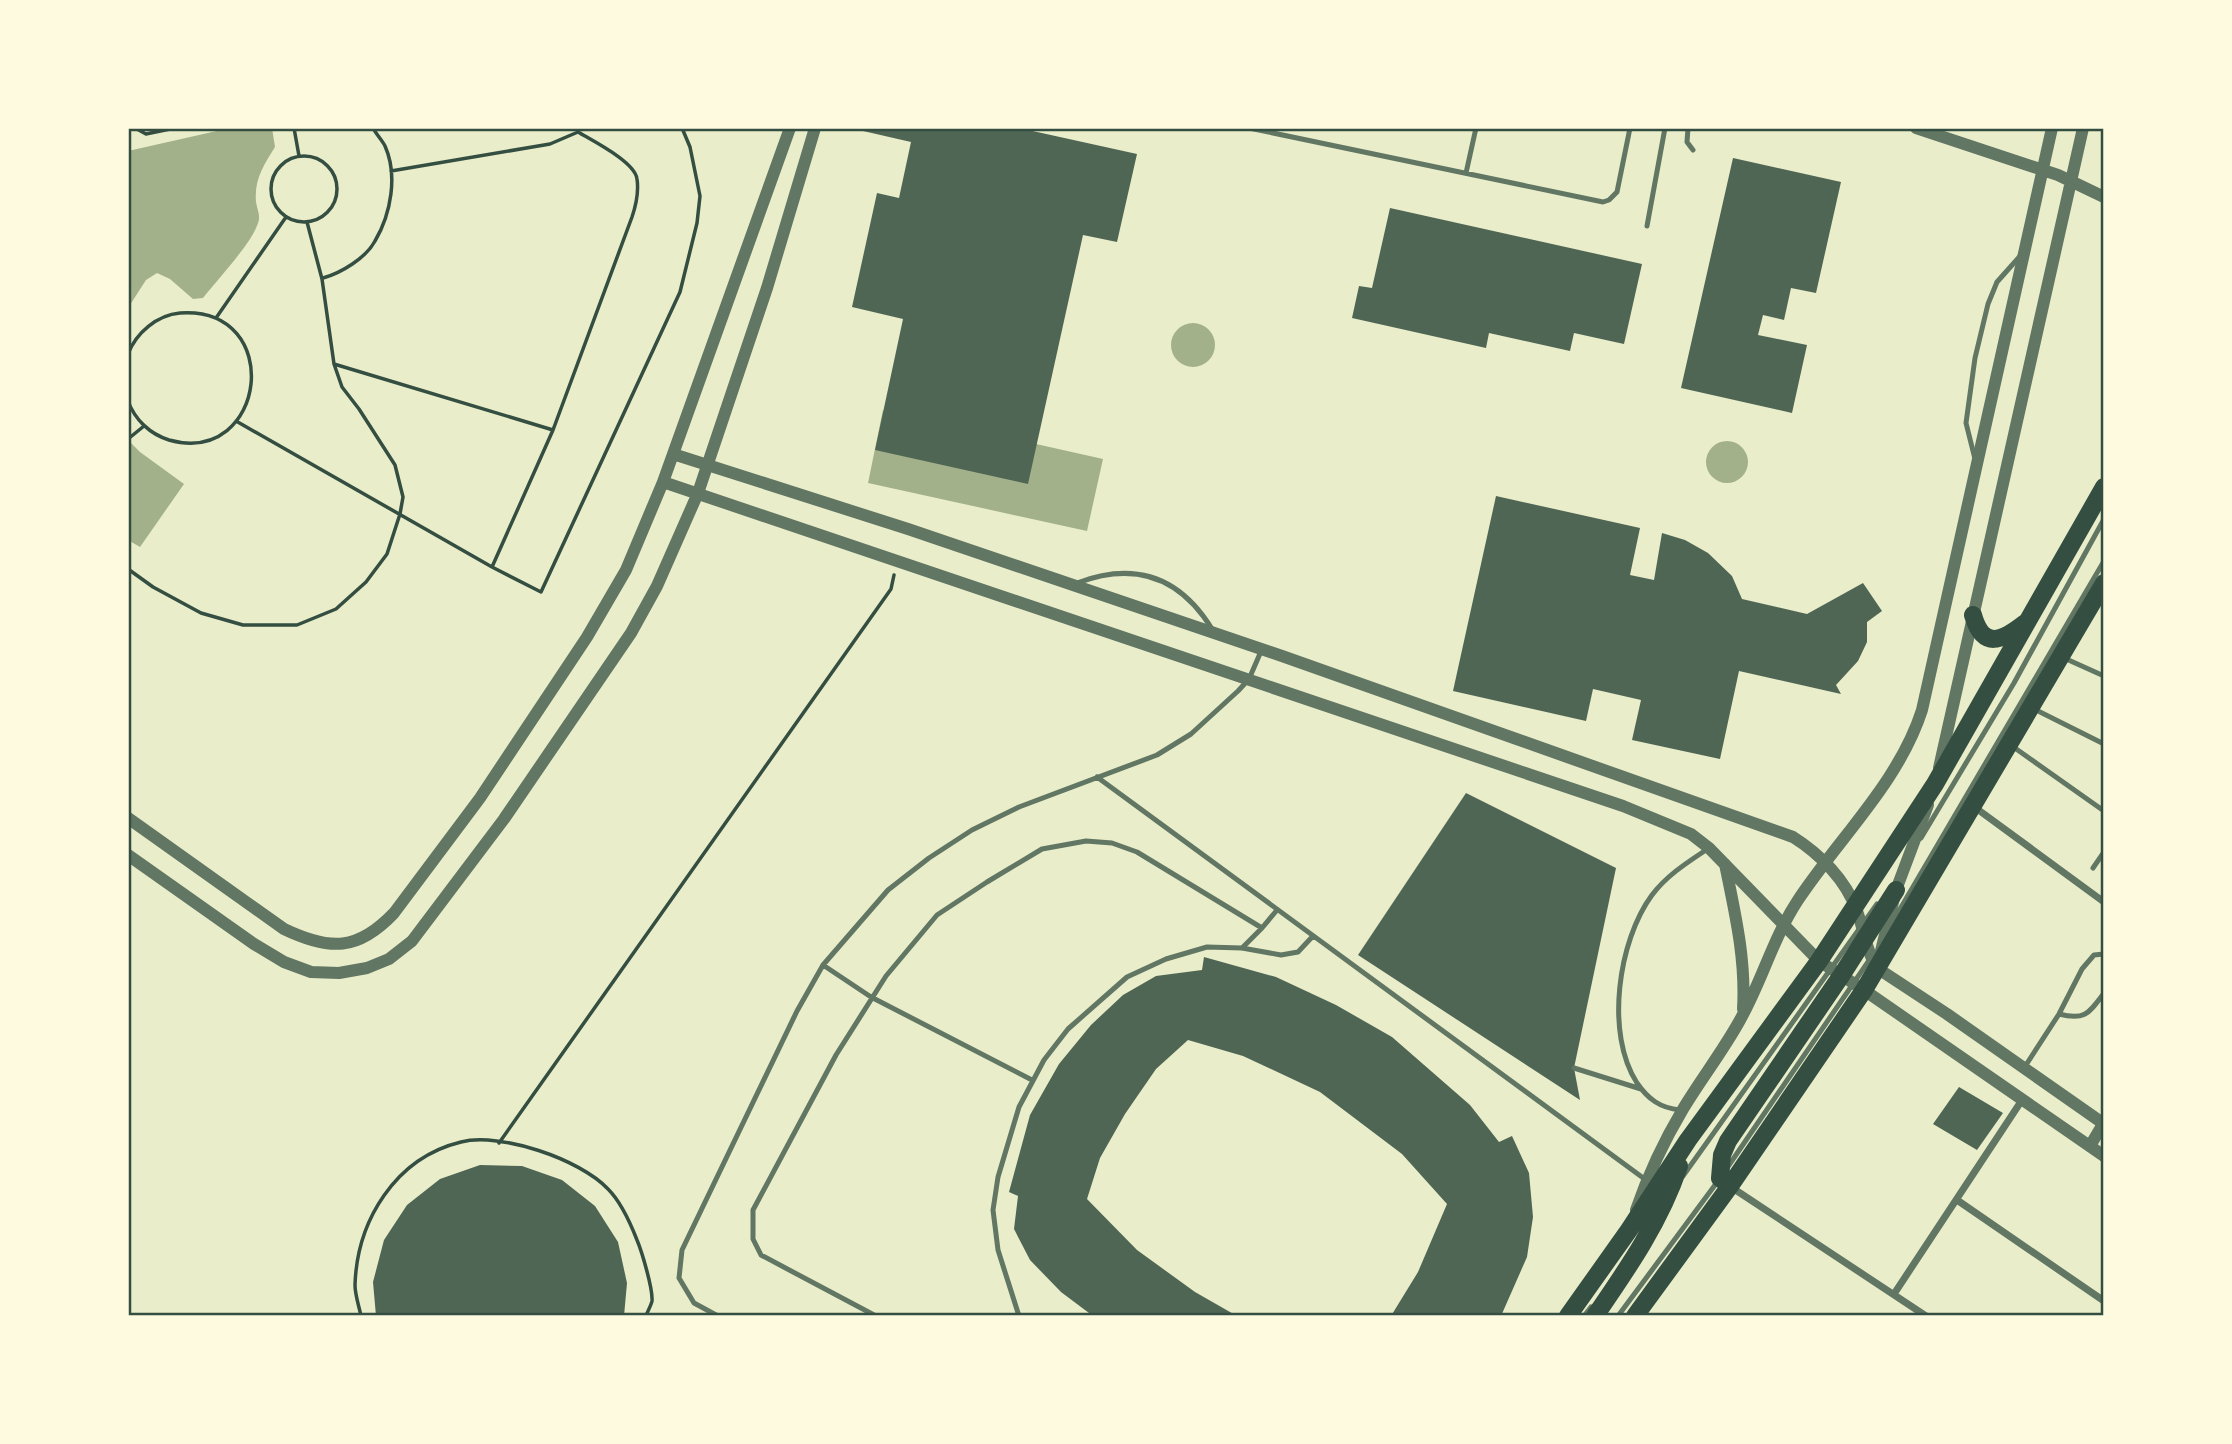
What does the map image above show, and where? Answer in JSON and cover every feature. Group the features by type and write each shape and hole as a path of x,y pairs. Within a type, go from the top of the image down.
{"main road":[{"path":"1725,1182 1721,1155 1728,1141 1841,976 1856,907 1935,784 2104,487"},
{"path":"1568,1316 1688,1140 1841,976 1874,963 2102,591"},
{"path":"1973,615 1980,634 1987,638 2008,636 2030,619"},
{"path":"1635,1316 1725,1182 1863,932 1891,889"},
{"path":"1593,1311 1641,1249 1668,1196 1688,1140"}],"street":[{"path":"128,818 284,929 303,939 322,944 341,944 361,939 379,929 394,913 480,798 587,637 626,570 663,482 790,128"},
{"path":"128,855 254,944 284,962 311,971 339,973 367,968 389,959 412,941 504,819 631,633 657,586 698,493 767,288 815,128"},
{"path":"1916,128 2043,169 2104,197"},
{"path":"1629,1230 1646,1181 1683,1110 1742,1017 1783,925 1891,774 1914,734 1922,710 2052,128"},
{"path":"1874,963 1886,932 1891,889 1906,862 1935,784 2083,128"},
{"path":"673,454 908,529 1262,649 1793,837 1812,849 1841,881 1856,907 1874,963 2104,1124 2090,1146"},
{"path":"663,482 1623,806 1691,834 1709,848 1783,925 1841,976 2104,1156"},
{"path":"1972,806 2104,902"},
{"path":"1725,864 1741,943 1745,981 1742,1017"},
{"path":"1894,1294 2022,1100"},
{"path":"1725,1182 1926,1316"},
{"path":"1957,1200 2104,1301"}],"lane":[{"path":"1249,128 1603,202 1617,192 1630,128"},
{"path":"1466,173 1476,128"},
{"path":"1647,226 1665,128"},
{"path":"1688,128 1687,142 1693,150"},
{"path":"1976,465 1966,424 1975,358 1988,304 1997,282 2023,253"},
{"path":"1906,862 2014,683 2104,519"},
{"path":"1886,932 2104,561"},
{"path":"1070,586 1100,574 1124,574 1160,580 1186,595 1201,611 1216,635"},
{"path":"718,1316 694,1303 679,1278 682,1250 797,1011 822,965 888,890 929,858 972,830 1018,807 1157,755 1191,734 1249,679 1262,649"},
{"path":"2061,657 2104,676"},
{"path":"2031,707 2104,744"},
{"path":"2009,744 2104,811"},
{"path":"1097,777 1646,1181"},
{"path":"876,1316 761,1255 754,1239 753,1210 836,1055 871,997 937,915 1042,849 1086,841 1112,843 1137,852 1262,928"},
{"path":"1683,1110 1664,1107 1649,1099 1631,1074 1621,1048 1619,995 1627,952 1641,913 1651,896 1684,864 1709,848"},
{"path":"2093,868 2104,852"},
{"path":"1242,948 1277,910"},
{"path":"1018,1316 998,1250 993,1210 998,1177 1019,1107 1044,1060 1068,1029 1126,977 1166,959 1207,947 1242,948 1281,956 1298,952 1312,936"},
{"path":"2024,1069 2059,1014 2082,969 2094,954 2104,954"},
{"path":"822,965 871,997 1032,1080"},
{"path":"1615,1273 1668,1196 1841,976"},
{"path":"2059,1014 2076,1018 2090,1013 2104,993"},
{"path":"1574,1068 1641,1089"},
{"path":"1618,1316 1725,1182"},
{"path":"1584,1316 1593,1311"}],"path":[{"path":"135,128 146,134 175,128"},
{"path":"294,128 299,156"},
{"path":"322,279 341,273 374,243 388,209 393,178 385,146 373,128"},
{"path":"236,421 492,567 541,592 680,292 701,196 690,147 682,128"},
{"path":"391,171 550,145 579,132 631,166 638,177 637,198 632,217 553,430 492,567"},
{"path":"299,156 319,158 328,164 338,185 333,206 317,220 307,222 286,217 273,200 271,190 272,178 278,168 286,160 299,156"},
{"path":"216,318 286,217"},
{"path":"128,569 153,587 201,613 243,625 297,625 336,609 366,582 387,554 403,497 395,465 359,408 342,387 334,364 322,279 307,222"},
{"path":"128,354 140,333 156,320 176,313 196,312 216,318 232,330 245,345 253,385 247,404 236,421 220,434 201,442 181,443 161,437 144,426 131,410 128,401"},
{"path":"334,364 553,430"},
{"path":"129,438 144,426"},
{"path":"499,1143 891,589 898,560"},
{"path":"362,1316 355,1287 363,1234 382,1197 404,1170 432,1153 460,1142 481,1139 534,1148 576,1165 608,1188 631,1225 643,1254 652,1301 646,1316"}],"shaded area":[{"path":"230,128 272,128 275,147 258,179 256,202 259,218 254,231 242,251 203,298 193,299 170,279 157,273 146,280 128,308 128,151"},
{"path":"1193,323 1202,324 1209,329 1214,336 1214,354 1209,361 1202,366 1193,367 1184,366 1177,361 1172,354 1171,345 1172,336 1177,329 1184,324"},
{"path":"883,410 1103,459 1087,531 868,483"},
{"path":"128,440 184,484 140,547 128,540"},
{"path":"1727,441 1742,447 1748,462 1742,477 1727,483 1712,477 1706,462 1712,447"}],"building":[{"path":"850,128 1019,128 1137,154 1117,242 1083,235 1028,484 875,450 903,319 852,307 877,193 899,198 911,142"},
{"path":"1733,158 1841,182 1816,293 1791,288 1784,320 1763,315 1758,335 1807,345 1792,413 1681,388"},
{"path":"1390,208 1642,264 1624,344 1574,333 1570,351 1489,333 1486,348 1352,318 1359,286 1372,288"},
{"path":"1496,496 1640,528 1630,575 1654,580 1662,533 1685,540 1708,553 1732,576 1742,599 1807,614 1863,583 1882,611 1867,622 1867,642 1858,661 1836,685 1841,694 1739,671 1720,759 1632,740 1641,700 1593,689 1586,721 1453,691"},
{"path":"1466,793 1616,868 1574,1068 1580,1100 1358,955"},
{"path":"1204,957 1276,977 1336,1005 1392,1037 1470,1105 1499,1142 1512,1136 1529,1173 1533,1217 1527,1257 1501,1316 1391,1316 1418,1272 1447,1204 1402,1154 1320,1092 1243,1056 1188,1040 1156,1069 1125,1114 1100,1158 1087,1199 1137,1250 1195,1292 1237,1316 1093,1316 1061,1292 1030,1260 1014,1229 1018,1196 1009,1192 1030,1115 1059,1064 1091,1025 1123,995 1156,976 1202,970"},
{"path":"1959,1087 2003,1113 1977,1150 1933,1124"},
{"path":"480,1165 522,1166 562,1180 595,1206 618,1242 627,1283 624,1316 376,1316 373,1282 384,1240 407,1205 440,1179"}]}
